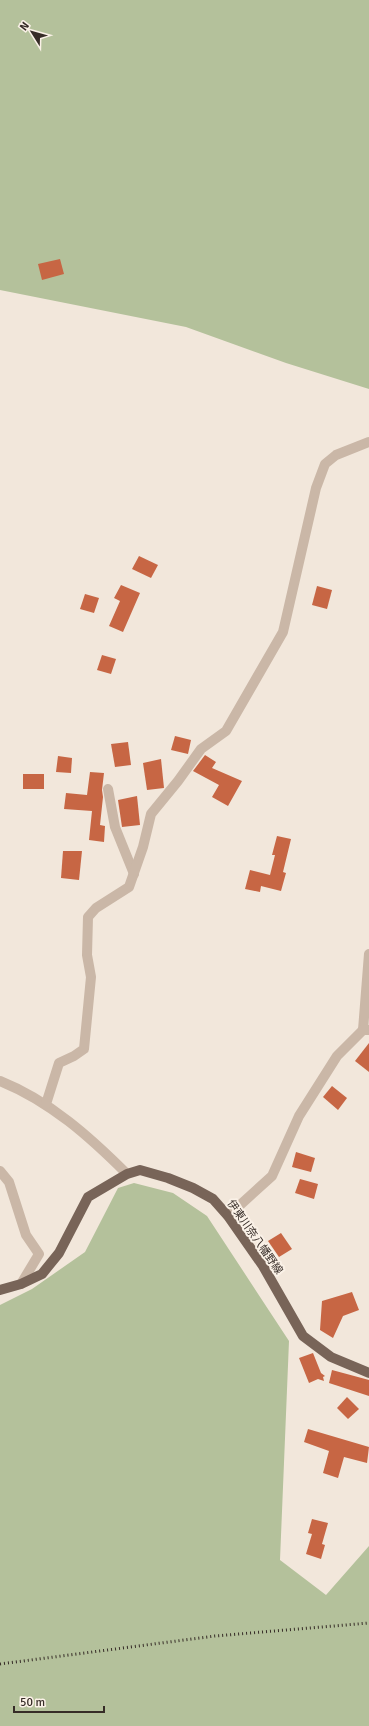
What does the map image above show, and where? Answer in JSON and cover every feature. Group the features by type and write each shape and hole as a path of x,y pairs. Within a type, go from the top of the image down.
{"main road":[{"name":"伊東川奈八幡野線","path":"0,1290 21,1284 42,1274 59,1253 88,1197 127,1174 140,1170 168,1178 193,1188 214,1199 228,1216 263,1266 303,1336 331,1357 369,1372"}],"street":[{"path":"46,1104 59,1063 74,1056 84,1049 91,977 87,955 88,917 96,908 129,887 143,847 151,814 178,781 200,748 226,731 284,632 316,488 325,464 336,455 369,442"},
{"path":"108,789 115,827 134,874"},
{"path":"228,1216 272,1176 299,1116 337,1056 366,1030 369,954"},
{"path":"0,1081 18,1088 46,1104 71,1123 127,1174"},
{"path":"0,1171 9,1182 26,1235 39,1254 21,1284"}],"green space":[{"path":"0,0 369,0 369,389 286,363 186,327 0,290"},
{"path":"134,1183 173,1193 207,1216 289,1341 280,1560 326,1595 369,1546 369,1726 0,1726 0,1305 32,1289 85,1252 118,1188"}],"building":[{"path":"60,259 64,274 42,280 38,264"},
{"path":"139,556 158,565 151,578 132,569"},
{"path":"121,585 140,593 123,632 109,626 120,601 114,598"},
{"path":"317,586 332,590 327,609 312,605"},
{"path":"85,594 99,598 94,613 80,609"},
{"path":"102,655 116,659 111,674 97,670"},
{"path":"175,736 191,740 188,754 171,750"},
{"path":"128,742 131,765 115,767 111,744"},
{"path":"205,755 216,762 212,768 242,781 228,806 212,797 219,785 193,771"},
{"path":"58,756 72,758 71,773 56,772"},
{"path":"161,759 164,788 147,790 143,763"},
{"path":"90,772 104,773 100,825 105,826 104,842 89,840 92,811 64,809 66,793 87,795"},
{"path":"23,774 44,774 44,789 23,789"},
{"path":"137,796 140,825 122,827 118,800"},
{"path":"277,836 291,839 283,872 286,873 281,891 261,886 260,892 245,889 250,870 270,875 275,855 272,855"},
{"path":"63,851 82,851 79,880 61,878"},
{"path":"369,1043 369,1072 355,1061"},
{"path":"332,1086 347,1098 338,1110 323,1097"},
{"path":"296,1152 315,1158 311,1172 292,1167"},
{"path":"300,1179 318,1184 314,1199 295,1193"},
{"path":"281,1233 292,1249 279,1257 268,1241"},
{"path":"352,1292 359,1310 343,1316 333,1338 320,1330 322,1301"},
{"path":"313,1353 321,1373 325,1376 323,1377 324,1381 318,1379 309,1383 299,1358"},
{"path":"332,1370 369,1380 369,1396 329,1383"},
{"path":"347,1397 359,1409 348,1419 337,1408"},
{"path":"308,1429 369,1447 367,1463 344,1457 338,1478 323,1473 329,1451 304,1442"},
{"path":"312,1519 328,1523 322,1544 325,1545 321,1559 306,1554 312,1534 308,1533"}],"railway":[{"path":"0,1664 215,1636 369,1623"}]}
